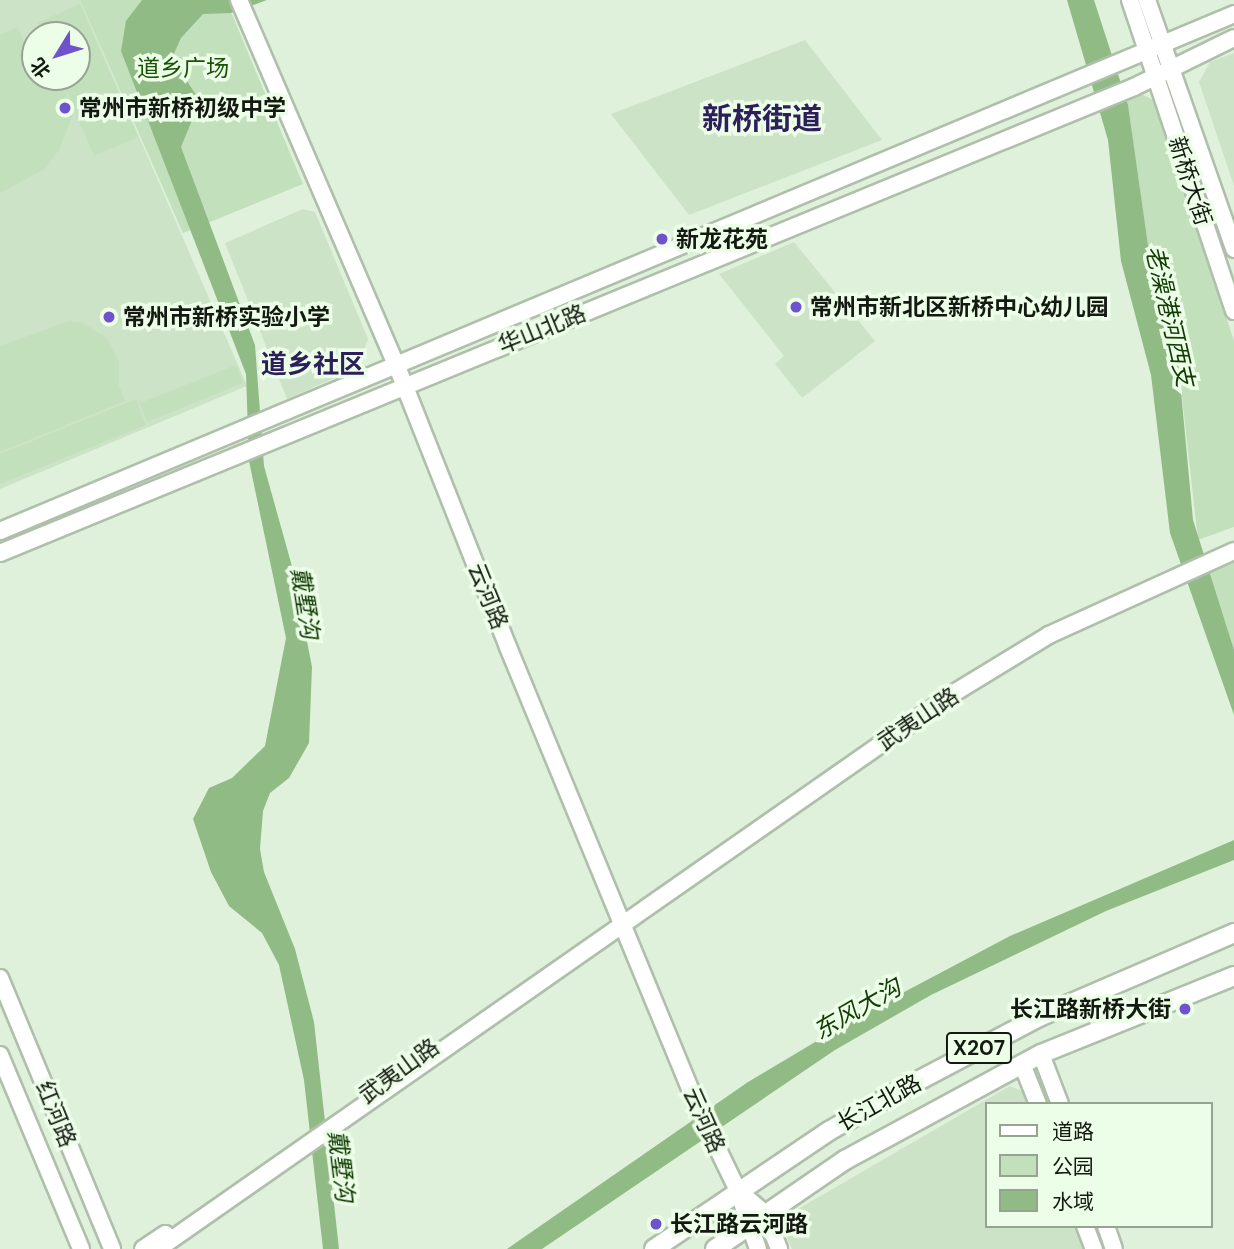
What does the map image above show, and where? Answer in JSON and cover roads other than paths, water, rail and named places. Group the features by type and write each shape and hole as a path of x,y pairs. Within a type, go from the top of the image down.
{"main road":[{"name":"长江北路","path":"654,1249 829,1131 1007,1032 1234,933"},
{"name":"长江北路","path":"715,1249 857,1153 1041,1054 1234,976"}],"street":[{"name":"云河路","path":"239,0 396,364 697,1106 738,1191 758,1249"},
{"name":"新桥大街","path":"1130,0 1234,312"},
{"name":"新桥大街","path":"1147,0 1174,68 1234,249"},
{"path":"1146,50 1234,14"},
{"path":"1156,77 1234,38"},
{"name":"华山北路","path":"0,531 269,421 396,364 1146,50"},
{"name":"华山北路","path":"0,553 1156,77"},
{"name":"武夷山路","path":"143,1249 332,1125 595,932 622,921 966,686 1049,635 1228,554"},
{"name":"红河路","path":"0,978 112,1249"},
{"path":"1041,1054 1059,1102"},
{"name":"红河路","path":"0,1055 81,1249"},
{"path":"1022,1064 1037,1102"},
{"name":"武夷山路","path":"158,1249 307,1141"},
{"name":"云河路","path":"738,1191 765,1214 779,1249"},
{"path":"1086,1228 1094,1249"},
{"path":"1107,1228 1114,1249"}],"water":[{"path":"142,0 267,0 231,13 203,14 181,38 172,58 200,101 181,147 255,345 264,466 293,570 312,667 309,743 289,778 270,793 263,811 260,849 264,872 295,949 314,1022 339,1249 323,1249 304,1080 279,965 262,933 229,906 211,872 193,819 209,788 232,778 265,746 286,638 249,461 246,374 121,51 126,21"},
{"path":"1067,0 1094,0 1128,105 1154,287 1179,370 1193,520 1234,650 1234,715 1170,533 1151,375 1121,261 1108,140"},
{"path":"1234,840 1234,860 1106,911 931,995 835,1050 542,1249 507,1249 748,1082 857,1017 1010,936"}],"place":[{"name":"常州市新桥初级中学","path":"65,108"},
{"name":"新龙花苑","path":"662,239"},
{"name":"常州市新北区新桥中心幼儿园","path":"796,307"},
{"name":"常州市新桥实验小学","path":"109,317"},
{"name":"长江路新桥大街","path":"1185,1009"},
{"name":"长江路云河路","path":"656,1224"}],"district":[{"name":"新桥街道","path":"762,119"},
{"name":"道乡社区","path":"313,365"}],"park label":[{"name":"道乡广场","path":"183,68"}],"water label":[{"name":"老澡港河西支","path":"1170,316"},
{"name":"戴墅沟","path":"305,603"},
{"name":"东风大沟","path":"857,1009"},
{"name":"戴墅沟","path":"341,1166"}]}
